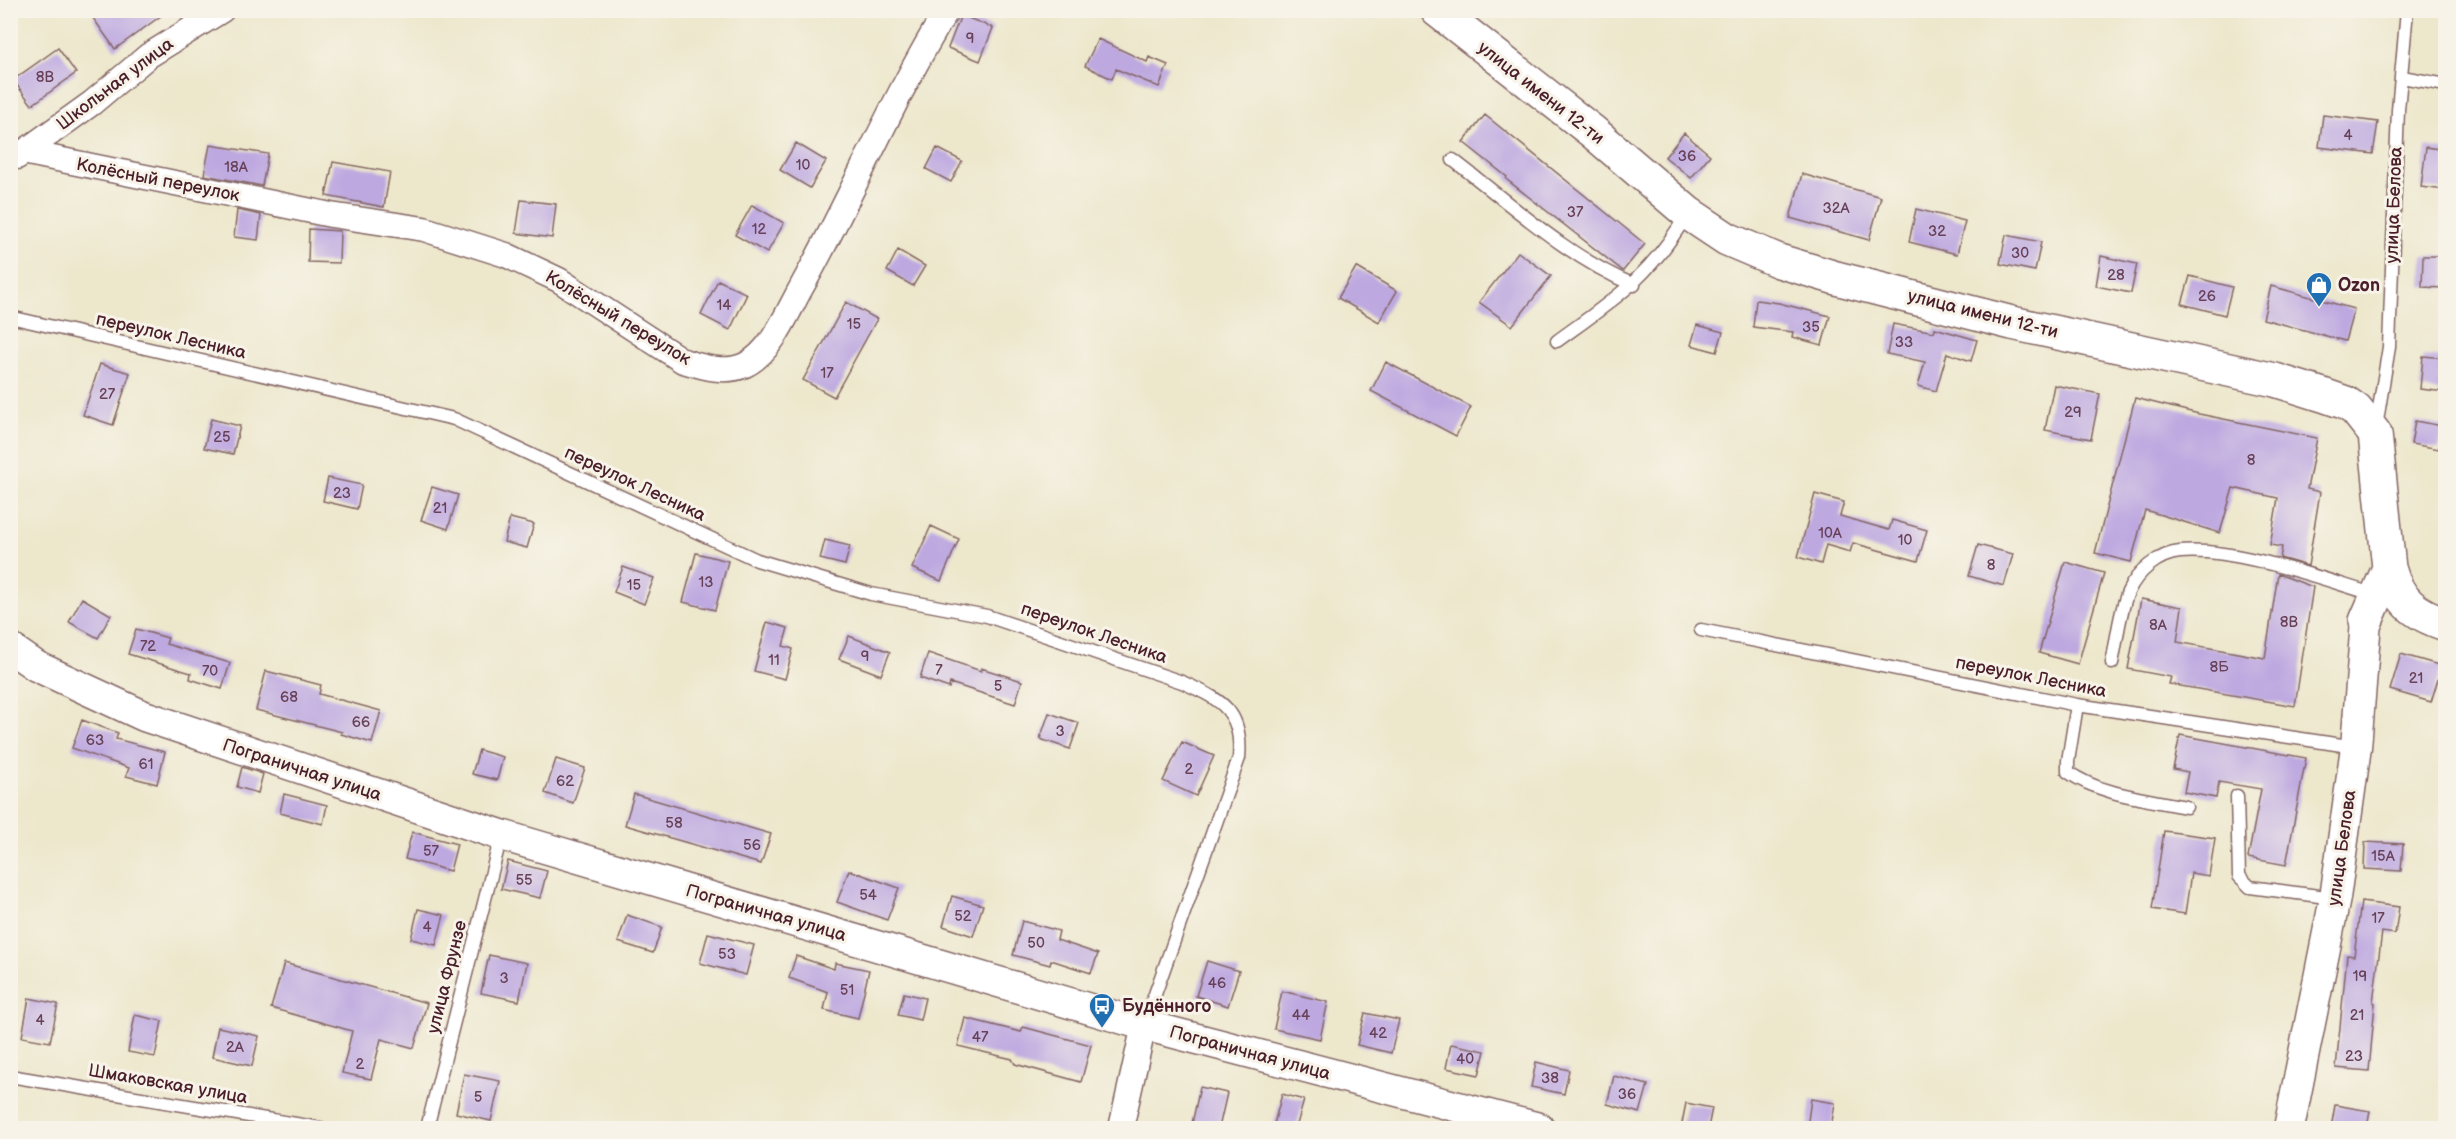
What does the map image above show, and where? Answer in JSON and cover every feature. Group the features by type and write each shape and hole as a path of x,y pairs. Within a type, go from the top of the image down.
{"main road":[{"name":"улица имени 12-ти","path":"1437,10 1602,139 1688,213 1727,239 1779,261 1813,271 2012,323 2274,380 2324,395 2346,403 2356,410 2374,434"},
{"path":"2374,434 2377,595 2397,591 2411,609 2445,624"}],"street":[{"name":"Школьная улица","path":"15,153 92,103 148,56 222,10"},
{"name":"Колёсный переулок","path":"15,153 331,215 424,229 506,255 559,280 683,361 706,368 728,369 745,365 761,353 784,319 836,226 926,44 947,10"},
{"name":"улица Белова","path":"2289,1128 2335,898 2377,595"},
{"name":"Пограничная улица","path":"10,648 36,666 144,716 501,835 1144,1025 1539,1128"},
{"path":"1121,1128 1144,1025"}],"lane":[{"name":"улица Белова","path":"2374,434 2389,348 2398,110 2407,10"},
{"path":"2402,77 2445,85"},
{"path":"1453,160 1577,254 1604,272 1634,285"},
{"path":"1557,341 1634,285 1667,248 1688,213"},
{"name":"переулок Лесника","path":"10,317 454,419 757,560 871,594 987,616 1182,682 1212,696 1234,714 1241,739 1239,758 1144,1025"},
{"path":"2112,663 2128,592 2155,560 2178,552 2208,552 2279,567 2377,595"},
{"name":"переулок Лесника","path":"1701,630 2078,705 2356,747"},
{"path":"2078,705 2068,772 2079,780 2126,795 2186,807"},
{"path":"2237,795 2239,876 2250,887 2335,898"},
{"name":"улица Фрунзе","path":"427,1128 501,835"},
{"name":"Шмаковская улица","path":"10,1076 320,1128"}],"building":[{"path":"104,10 169,10 115,49 93,18"},
{"path":"961,15 993,28 980,61 948,48"},
{"path":"1098,39 1147,62 1149,57 1168,65 1159,87 1116,69 1112,79 1085,66"},
{"path":"58,48 76,73 32,105 13,80"},
{"path":"1485,115 1645,244 1623,271 1506,179 1507,177 1463,142"},
{"path":"2323,115 2378,122 2373,154 2319,147"},
{"path":"1684,133 1710,155 1691,178 1665,157"},
{"path":"796,143 826,161 810,188 780,170"},
{"path":"210,145 268,154 262,186 204,175"},
{"path":"2426,147 2445,150 2445,190 2421,187"},
{"path":"937,148 962,161 951,182 926,169"},
{"path":"333,162 390,172 384,207 326,196"},
{"path":"1802,174 1881,197 1869,240 1790,218"},
{"path":"521,200 556,204 552,238 516,233"},
{"path":"752,205 784,223 767,253 735,235"},
{"path":"1916,209 1965,221 1957,254 1909,242"},
{"path":"237,210 261,215 258,240 234,237"},
{"path":"309,229 340,231 339,263 308,262"},
{"path":"2006,235 2041,242 2035,271 2000,264"},
{"path":"898,250 925,266 913,286 887,271"},
{"path":"1518,252 1551,276 1512,326 1479,302"},
{"path":"2101,256 2137,264 2131,293 2096,286"},
{"path":"2423,256 2445,256 2445,288 2422,287"},
{"path":"1356,267 1397,291 1379,322 1338,298"},
{"path":"2190,276 2232,287 2225,315 2182,304"},
{"path":"718,280 747,294 730,330 701,315"},
{"path":"2271,286 2354,309 2345,341 2263,319"},
{"path":"1756,300 1779,303 1830,316 1822,345 1792,337 1793,332 1753,327"},
{"path":"846,302 877,319 834,397 803,380"},
{"path":"1893,324 1934,332 1935,328 1977,340 1971,361 1947,353 1936,391 1918,386 1925,362 1887,354"},
{"path":"1697,325 1723,332 1717,352 1691,345"},
{"path":"2423,356 2445,358 2445,392 2420,389"},
{"path":"1386,362 1471,407 1456,436 1371,391"},
{"path":"100,364 130,373 113,425 83,415"},
{"path":"2054,385 2100,394 2091,439 2045,430"},
{"path":"2135,398 2199,414 2317,438 2307,489 2320,492 2308,566 2280,558 2282,547 2270,545 2278,498 2233,488 2220,533 2145,510 2131,562 2095,553"},
{"path":"211,419 240,426 233,454 204,448"},
{"path":"2415,421 2443,426 2439,449 2411,444"},
{"path":"328,478 362,485 357,509 323,501"},
{"path":"432,487 458,495 448,529 421,520"},
{"path":"1815,494 1844,502 1840,516 1889,530 1892,520 1927,530 1918,561 1853,543 1850,552 1826,545 1821,564 1798,557"},
{"path":"510,518 534,524 527,548 504,542"},
{"path":"931,526 959,539 941,581 912,568"},
{"path":"825,540 850,546 845,565 820,559"},
{"path":"1978,545 2013,554 2004,586 1969,576"},
{"path":"696,553 728,561 715,610 683,602"},
{"path":"2065,562 2104,573 2078,664 2039,653"},
{"path":"623,567 654,578 644,604 614,592"},
{"path":"2278,574 2313,587 2295,706 2169,684 2171,677 2128,669 2141,599 2182,607 2177,642 2265,658"},
{"path":"82,598 111,615 98,638 69,622"},
{"path":"767,622 788,628 783,646 793,649 785,679 754,671"},
{"path":"136,629 168,638 166,644 230,663 222,689 190,679 191,673 128,654"},
{"path":"849,636 890,652 881,675 839,659"},
{"path":"928,653 981,671 981,668 1022,681 1015,704 950,683 949,688 920,678"},
{"path":"2401,654 2442,666 2431,702 2390,690"},
{"path":"266,671 321,685 319,694 381,711 372,743 341,734 342,732 256,710"},
{"path":"1049,713 1079,723 1070,749 1040,739"},
{"path":"82,720 118,733 116,739 165,752 157,784 126,776 129,768 72,748"},
{"path":"2180,735 2306,758 2286,865 2248,858 2261,789 2219,782 2216,798 2184,792 2188,772 2173,769"},
{"path":"1182,742 1214,756 1196,796 1163,781"},
{"path":"479,750 503,757 497,780 472,774"},
{"path":"556,759 585,768 573,803 545,793"},
{"path":"242,767 263,774 258,793 237,787"},
{"path":"284,794 327,805 323,824 280,813"},
{"path":"634,794 771,834 761,864 625,825"},
{"path":"2164,831 2215,838 2209,876 2191,873 2185,914 2152,909"},
{"path":"412,832 457,844 450,871 405,859"},
{"path":"2365,842 2403,844 2401,871 2364,869"},
{"path":"508,861 547,871 540,898 501,889"},
{"path":"849,870 899,888 887,920 837,902"},
{"path":"952,896 983,905 973,936 943,926"},
{"path":"2361,902 2399,907 2395,934 2382,932 2373,1002 2375,1003 2369,1071 2336,1068 2347,955 2354,956"},
{"path":"418,909 444,915 436,945 411,939"},
{"path":"627,915 662,927 653,953 618,942"},
{"path":"1022,921 1059,931 1057,940 1098,954 1091,973 1051,960 1050,965 1013,955"},
{"path":"708,933 754,945 746,975 700,963"},
{"path":"489,955 527,963 519,1001 481,993"},
{"path":"796,956 834,969 835,963 869,970 858,1018 824,1010 828,992 789,978"},
{"path":"1207,961 1239,971 1228,1006 1196,996"},
{"path":"284,963 427,1003 414,1048 381,1039 371,1079 342,1073 352,1031 271,1008"},
{"path":"1282,991 1328,1002 1320,1039 1274,1029"},
{"path":"904,993 925,998 920,1020 898,1015"},
{"path":"29,998 58,1004 50,1042 22,1037"},
{"path":"1365,1013 1399,1020 1391,1053 1357,1045"},
{"path":"135,1015 162,1021 155,1057 128,1052"},
{"path":"965,1018 1021,1032 1023,1027 1091,1045 1081,1082 1015,1064 1012,1059 958,1046"},
{"path":"218,1027 259,1036 252,1066 212,1057"},
{"path":"1451,1044 1485,1051 1479,1075 1446,1068"},
{"path":"1536,1062 1569,1070 1564,1094 1531,1087"},
{"path":"464,1074 500,1081 491,1121 456,1113"},
{"path":"1614,1076 1648,1085 1640,1113 1607,1104"},
{"path":"1200,1087 1227,1093 1219,1128 1191,1128"},
{"path":"1282,1094 1304,1100 1296,1128 1274,1124"},
{"path":"1811,1099 1835,1103 1831,1128 1807,1128"},
{"path":"1686,1103 1712,1108 1708,1128 1681,1128"},
{"path":"2335,1105 2370,1111 2367,1128 2331,1128"}],"place":[{"name":"Ozon","path":"2319,308"},
{"name":"Будённого","path":"1102,1029"}]}
